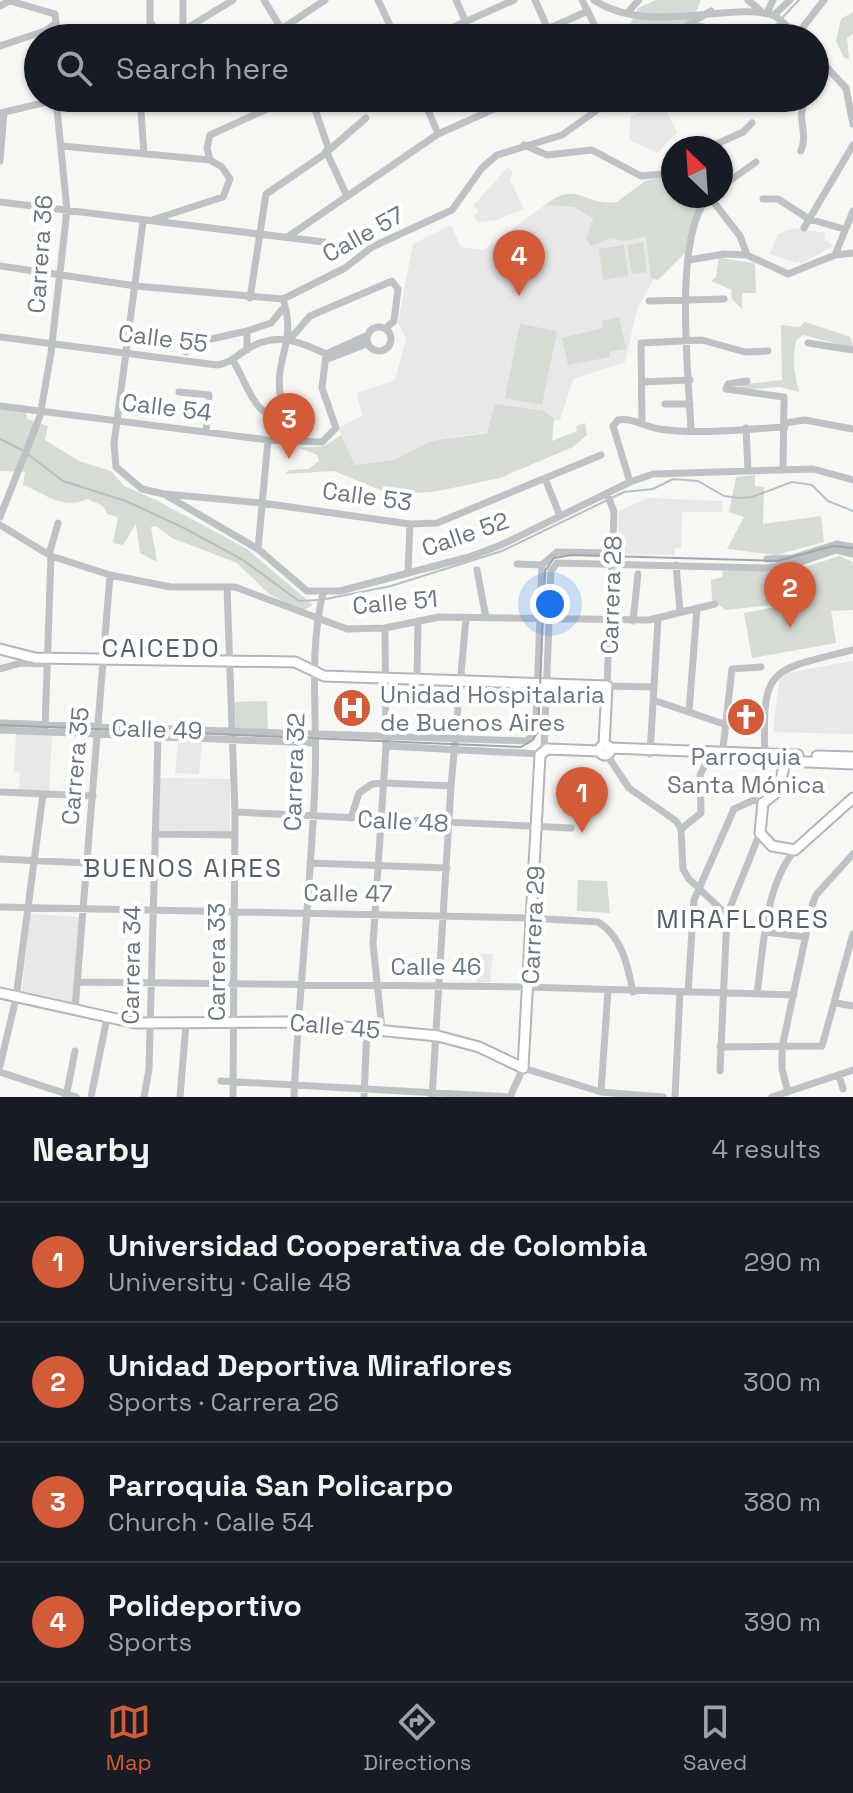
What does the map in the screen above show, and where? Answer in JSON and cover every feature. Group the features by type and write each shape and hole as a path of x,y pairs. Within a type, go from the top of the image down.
{"main road":[{"path":"0,649 24,659 295,662 324,676 607,686"},
{"name":"Carrera 28","path":"606,751 607,686"},
{"name":"Calle 49","path":"542,752 765,756 852,763"},
{"name":"Carrera 29","path":"523,1068 542,752"},
{"name":"Calle 49","path":"650,752 709,757 722,755"},
{"name":"Calle 49","path":"765,756 783,769 789,760 852,763"},
{"path":"783,769 777,792 763,803 760,833 786,861"},
{"path":"777,848 795,850 851,800"},
{"name":"Calle 45","path":"0,993 107,1018 149,1024 236,1020 299,1022 438,1036 479,1047 523,1068"}],"street":[{"path":"0,6 10,0 49,10 57,20 53,24"},
{"path":"150,0 152,24"},
{"path":"183,0 183,24"},
{"path":"198,24 233,0"},
{"path":"264,0 281,24"},
{"path":"290,24 325,0"},
{"path":"378,0 389,24"},
{"path":"456,0 467,24"},
{"path":"459,24 514,0"},
{"path":"535,0 546,24"},
{"path":"582,0 594,24"},
{"path":"627,13 639,0"},
{"path":"698,11 709,0"},
{"path":"748,0 783,23"},
{"path":"768,13 773,0"},
{"path":"599,1 627,13 713,9 768,13 790,0"},
{"path":"806,24 824,0"},
{"path":"693,24 713,9"},
{"path":"557,24 588,11"},
{"path":"0,46 24,38"},
{"path":"829,69 846,88 853,124"},
{"path":"0,161 2,112 24,107"},
{"name":"Carrera 36","path":"2,513 38,423 52,344 67,210 58,112"},
{"path":"141,112 144,154"},
{"path":"210,160 207,148 210,135 260,112"},
{"path":"315,112 347,196"},
{"path":"429,112 438,134"},
{"path":"289,236 438,134 481,112"},
{"name":"Calle 57","path":"186,352 187,343 193,337 211,339 271,323 284,302 345,268 372,247 452,210 482,168 497,155 562,135 594,112"},
{"path":"800,112 799,122 806,134 801,151"},
{"path":"250,298 266,194 366,118"},
{"path":"733,137 752,123"},
{"path":"524,145 547,155 592,150 641,176 661,174"},
{"path":"804,228 853,145"},
{"path":"62,146 210,160 222,167 230,179 223,197 145,222 114,455 116,467 142,489 164,494 258,549 303,589 323,595"},
{"path":"733,179 756,162"},
{"path":"763,199 778,199 809,219 844,229"},
{"name":"Calle 57","path":"0,202 324,242"},
{"path":"691,431 687,301 689,260 692,226 702,208"},
{"path":"718,208 740,236 747,255"},
{"path":"835,255 853,211"},
{"path":"689,260 724,254 747,255 788,274 835,255 853,253"},
{"path":"0,266 136,286 284,302 290,339 279,386 292,442"},
{"path":"392,281 398,289 394,321 366,340 327,357 290,339 310,316 392,281"},
{"path":"649,301 724,299"},
{"path":"366,340 377,350 388,345 393,338 386,328"},
{"path":"247,331 247,350"},
{"name":"Calle 55","path":"0,337 217,365 233,361 263,342 290,339"},
{"path":"642,424 641,343 710,341 745,352 768,351"},
{"path":"808,343 853,350"},
{"name":"Calle 54","path":"0,406 268,440 322,442 329,438 336,422 323,391 327,357"},
{"path":"233,361 257,405 270,416 288,418"},
{"path":"642,382 690,380"},
{"path":"747,381 728,384 726,389 784,397 783,470"},
{"path":"179,392 209,395 206,432"},
{"path":"665,404 690,404"},
{"path":"630,482 613,426 618,420 626,418 642,424 691,431 785,425 805,420 853,429"},
{"path":"746,428 748,471"},
{"path":"258,549 268,440"},
{"name":"Calle 53","path":"164,494 262,503 410,524 443,521 546,481 601,455"},
{"name":"Calle 52","path":"323,595 501,545 560,516 609,497 630,482 668,471 813,469 853,480"},
{"path":"546,481 560,516"},
{"name":"Carrera 28","path":"607,686 612,563 609,497"},
{"path":"44,730 50,555 58,523"},
{"path":"408,573 410,524"},
{"name":"Calle 51","path":"0,525 50,555 110,575 171,587 227,587 264,597 347,629 385,628 418,621 466,618 633,621 658,619 715,604"},
{"path":"767,559 792,558 837,544 853,547"},
{"path":"612,563 766,568 836,550 853,554"},
{"path":"517,564 542,565 552,555 612,553"},
{"name":"Carrera 29","path":"542,752 545,620 551,571 557,563 612,563"},
{"name":"Carrera 29","path":"542,565 545,620"},
{"path":"676,565 680,611"},
{"path":"477,570 486,618"},
{"path":"633,621 638,574"},
{"name":"Carrera 35","path":"75,1009 110,575"},
{"name":"Carrera 33","path":"227,587 235,812 236,1020 233,1097"},
{"name":"Carrera 32","path":"294,1097 314,817 317,619 323,595"},
{"path":"302,613 320,608"},
{"path":"689,712 697,608"},
{"path":"432,1095 451,786 466,618"},
{"path":"650,752 658,619"},
{"path":"417,679 418,621"},
{"path":"382,1029 373,944 386,746 385,628"},
{"path":"765,756 763,711 769,683 788,667 853,650"},
{"path":"0,669 24,659"},
{"path":"722,755 732,669 761,667"},
{"name":"Carrera 29","path":"530,739 535,729 542,684"},
{"path":"607,686 654,687"},
{"path":"653,700 724,724"},
{"name":"Calle 49","path":"0,723 44,730"},
{"name":"Calle 49","path":"0,730 99,730 313,743"},
{"name":"Calle 49","path":"99,730 158,737 386,736 542,752"},
{"name":"Carrera 34","path":"144,1097 149,1069 158,737"},
{"name":"Calle 49","path":"386,746 520,744 530,739"},
{"path":"606,751 629,788 661,807 681,829 683,869 698,889 727,915"},
{"path":"681,829 701,813 700,775 709,757"},
{"path":"351,818 355,799 365,787 384,783 451,786"},
{"path":"0,792 93,796"},
{"path":"43,794 16,998 0,1069 66,1096 76,1097"},
{"path":"675,1097 692,912 698,889 734,809 754,800 763,803"},
{"name":"Calle 48","path":"235,812 571,828"},
{"path":"720,1071 727,915 760,833"},
{"path":"155,834 235,835"},
{"path":"757,993 773,892 786,861 795,850"},
{"path":"788,1092 782,1069 782,1048 816,895 853,854"},
{"path":"0,859 87,863"},
{"path":"310,863 447,868"},
{"name":"Calle 47","path":"0,907 83,912 308,912 598,922 607,928 621,949 633,992"},
{"path":"766,932 805,937"},
{"path":"720,1047 819,1048 825,1044 853,934"},
{"name":"Calle 46","path":"78,982 530,987 794,995"},
{"path":"601,1092 608,990"},
{"path":"836,1003 853,1006"},
{"path":"91,1097 107,1018"},
{"path":"180,1097 186,1024"},
{"path":"364,1093 367,1028"},
{"path":"66,1096 75,1051"},
{"name":"Carrera 29","path":"510,1097 523,1068"},
{"name":"Calle 45","path":"523,1068 586,1093 663,1097"},
{"path":"772,1097 853,1070"},
{"path":"839,1075 843,1089"},
{"path":"221,1081 364,1093 510,1097"}],"shaded area":[{"path":"656,0 701,0 691,24 630,24 638,8"},
{"path":"853,12 853,34 847,38 849,59 844,58 836,41 841,19"},
{"path":"642,112 667,112 677,132 673,136 661,136 658,153 629,140 631,116"},
{"path":"508,167 513,172 510,180 524,209 497,220 478,222 474,217 478,210 473,206"},
{"path":"661,178 661,208 698,208 686,252 658,280 651,278 646,237 622,241 610,238 591,246 586,239 593,219 574,207 545,205 565,194 617,202 645,181"},
{"path":"545,205 574,207 599,224 650,230 656,275 637,309 625,362 573,379 560,420 431,441 394,460 355,465 338,428 362,416 357,393 395,380 406,339 398,322 413,244 451,225 461,247 484,250"},
{"path":"794,228 825,233 824,238 833,246 801,264 798,260 797,263 770,254 778,234"},
{"path":"643,242 647,272 632,274 627,245"},
{"path":"624,245 628,276 603,280 599,249"},
{"path":"719,258 755,263 756,293 742,293 742,309 731,298 732,290 711,281 716,277"},
{"path":"619,317 626,349 609,352 610,357 568,365 562,338 603,328 602,321"},
{"path":"805,322 851,337 853,348 803,335 796,340 794,355 799,392 780,387 741,390 739,385 782,380 781,325 799,327"},
{"path":"520,324 557,331 542,405 505,398"},
{"path":"495,404 544,411 554,419 552,441 577,431 576,426 585,423 587,435 573,447 500,478 433,492 390,494 334,471 285,474 289,470 308,469 319,461 317,455 300,448 324,446 341,435 355,465 394,460 431,441 487,433"},
{"path":"25,405 27,419 48,426 45,440 79,461 111,471 124,486 247,549 313,605 302,611 269,594 237,563 172,538 156,526 151,527 157,562 140,553 136,524 123,545 113,543 118,517 107,514 103,506 88,499 69,503 54,500 23,485 25,472 0,471 0,408"},
{"path":"755,475 755,486 764,487 763,524 821,516 824,542 776,555 727,549 744,517 729,512 736,477"},
{"path":"648,498 722,501 723,512 682,512 681,548 675,548 675,555 618,554 619,511"},
{"path":"840,556 853,562 853,610 831,611 836,643 752,658 744,613 806,601 726,610 712,600 711,580 722,577 723,571 795,570"},
{"path":"853,661 853,734 773,732 779,680 787,673"},
{"path":"267,701 268,729 236,729 235,702"},
{"path":"16,733 52,735 49,792 19,790 20,773 14,772"},
{"path":"178,741 202,743 199,774 175,773"},
{"path":"160,778 230,779 230,832 159,830"},
{"path":"578,880 607,881 610,913 577,911"},
{"path":"30,914 81,917 74,1004 22,991"},
{"path":"478,954 493,954 490,982 476,983"}],"waterway":[{"path":"782,18 799,0"},
{"path":"0,439 24,451"},
{"path":"29,455 63,481 126,501 184,528 243,560 299,601 319,600"},
{"path":"326,599 391,586 502,551 624,492 653,489 673,479 698,481 724,496 739,498 752,497 792,482 812,485 828,501 853,511"}],"tram line":[{"path":"0,725 521,747 533,740 538,730 545,571 554,558 572,555 777,561 833,546 853,548"}],"place":[{"name":"Polideportivo","path":"519,296"},
{"name":"Parroquia San Policarpo","path":"289,459"},
{"name":"Unidad Deportiva Miraflores","path":"790,628"},
{"name":"Unidad Hospitalaria de Buenos Aires","path":"352,708"},
{"name":"Parroquia Santa Mónica","path":"746,717"},
{"name":"Universidad Cooperativa de Colombia","path":"582,833"}],"district":[{"name":"CAICEDO","path":"161,648"},
{"name":"BUENOS AIRES","path":"183,868"},
{"name":"MIRAFLORES","path":"743,919"}]}
